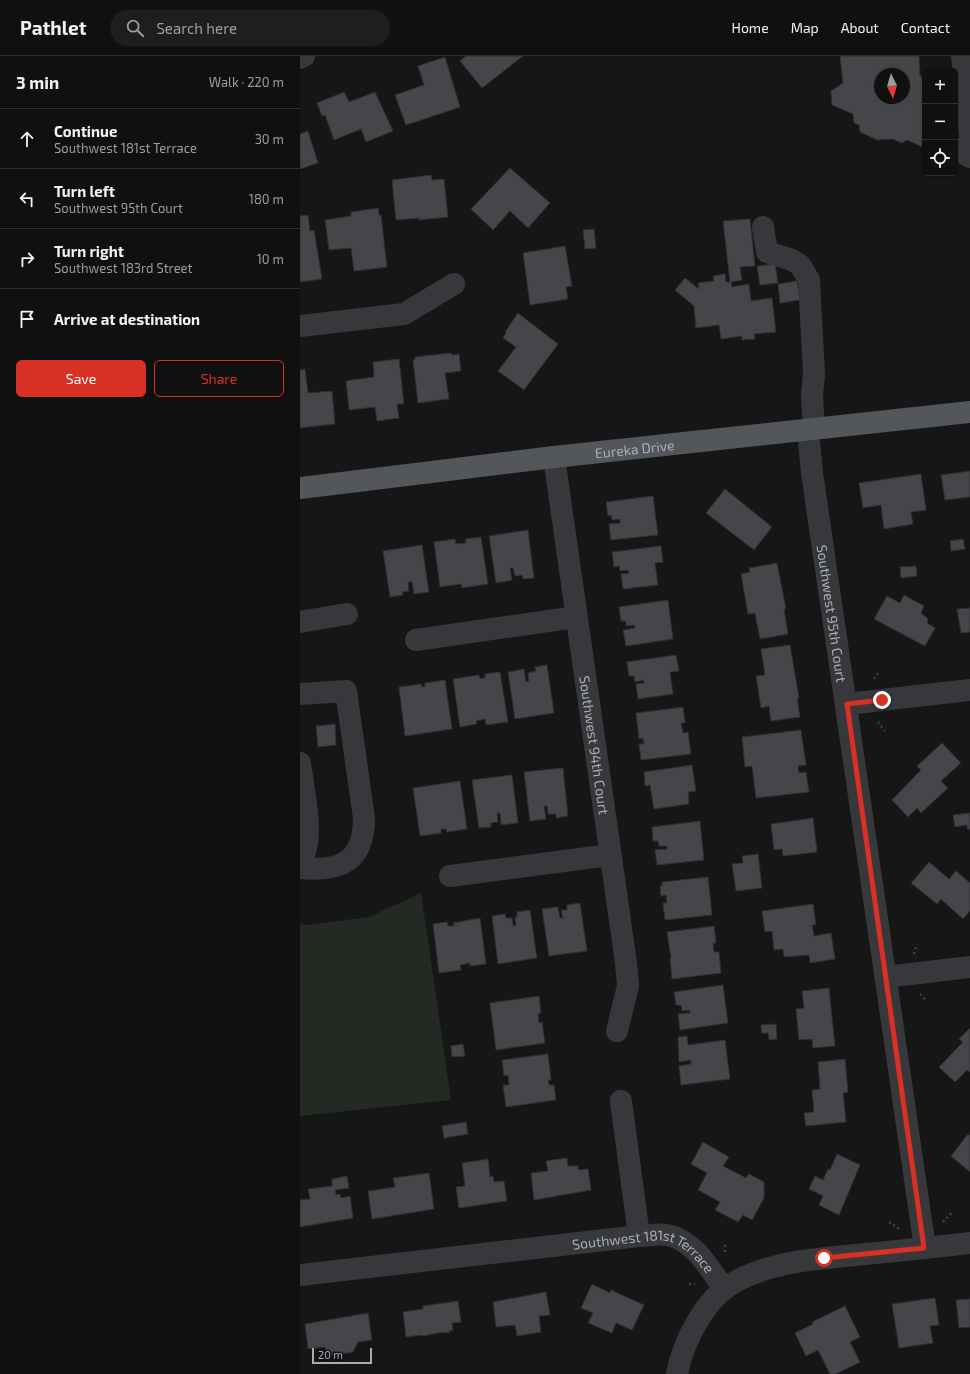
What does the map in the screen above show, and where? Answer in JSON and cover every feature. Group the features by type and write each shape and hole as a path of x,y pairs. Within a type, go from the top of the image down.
{"main road":[{"name":"Eureka Drive","path":"300,488 970,412"}],"street":[{"path":"300,58 304,56"},
{"path":"963,68 970,136"},
{"path":"958,150 970,157"},
{"name":"Southwest 95th Court","path":"763,227 767,252 792,260 800,266 809,280 814,374 811,430 812,473 847,704 924,1248"},
{"path":"300,326 404,314 454,284"},
{"name":"Southwest 94th Court","path":"554,458 628,986 617,1031"},
{"path":"300,622 347,614"},
{"path":"416,640 576,617"},
{"path":"847,704 970,690"},
{"path":"300,694 346,691 364,818 364,835 360,847 352,859 333,867 312,869 300,868"},
{"path":"300,763 308,828 306,844 300,862"},
{"path":"450,876 610,855"},
{"path":"886,977 970,967"},
{"path":"621,1101 639,1236"},
{"name":"Southwest 181st Terrace","path":"300,1275 639,1236 666,1235 687,1244 703,1260 724,1289 753,1274 786,1264 824,1258 970,1243"},
{"path":"677,1374 683,1349 693,1330 703,1314 724,1289"}],"path":[{"path":"874,717 885,731"},
{"path":"941,1224 952,1212"},
{"path":"889,1222 899,1229"}],"shaded area":[{"path":"421,893 451,1100 300,1116 300,924 305,925 369,917"}],"building":[{"path":"466,56 523,56 482,88 460,61"},
{"path":"840,56 919,56 920,76 922,77 922,147 907,140 902,143 893,139 877,140 860,132 859,125 854,123 853,114 832,105 831,91 843,83"},
{"path":"445,57 460,107 406,125 395,95 424,85 418,66"},
{"path":"344,92 349,102 375,92 393,131 366,142 361,129 334,140 325,115 322,116 317,103"},
{"path":"308,131 318,163 300,169 300,134"},
{"path":"510,168 550,203 528,228 510,211 493,230 471,209"},
{"path":"431,175 432,180 444,179 448,217 419,220 419,218 396,220 392,180"},
{"path":"378,208 379,215 381,215 387,267 354,271 351,248 329,250 325,220 351,216 351,212"},
{"path":"308,215 310,231 314,230 322,279 300,282 300,216"},
{"path":"750,219 755,266 740,267 742,280 731,282 732,287 749,284 751,301 772,298 776,332 754,334 755,339 742,340 742,336 721,339 719,325 696,328 694,306 675,290 685,278 699,289 698,283 714,281 713,276 725,274 726,282 730,282 723,221"},
{"path":"594,229 596,248 585,249 583,230"},
{"path":"565,246 572,286 566,287 568,299 530,305 523,253"},
{"path":"775,264 778,283 760,285 757,266"},
{"path":"797,281 800,300 780,303 778,284"},
{"path":"518,313 558,344 524,390 498,371 516,347 503,338 506,333 505,332"},
{"path":"451,353 452,355 459,354 461,371 445,373 449,399 418,403 413,360 415,360 415,357"},
{"path":"399,359 404,404 397,404 399,418 377,421 375,407 349,410 346,381 374,377 373,362"},
{"path":"305,369 308,393 332,391 335,424 300,428 300,370"},
{"path":"970,471 970,497 945,500 941,475"},
{"path":"921,474 926,510 911,512 913,524 884,529 881,505 863,508 859,483"},
{"path":"725,489 772,527 754,550 706,513"},
{"path":"653,496 658,535 611,540 609,524 620,523 620,519 612,520 611,515 608,516 606,502"},
{"path":"528,530 534,578 523,579 522,575 515,576 513,568 510,568 512,580 496,583 489,536"},
{"path":"481,537 488,584 462,588 461,584 440,587 434,542 455,539 456,544 466,543 465,539"},
{"path":"963,539 965,549 951,551 950,541"},
{"path":"422,545 429,592 414,594 412,582 408,582 409,591 402,592 403,595 390,597 383,551"},
{"path":"661,546 663,562 655,563 658,585 623,589 621,574 629,573 628,570 620,571 619,566 614,567 612,552"},
{"path":"777,563 786,609 784,609 788,634 760,639 755,613 748,614 741,574 750,572 749,568"},
{"path":"916,566 917,576 901,578 900,567"},
{"path":"904,595 924,606 921,613 928,619 927,623 935,628 925,646 874,619 887,596 900,603"},
{"path":"668,600 673,639 626,646 623,630 635,628 635,625 626,626 626,621 621,621 619,607"},
{"path":"970,608 970,632 961,633 957,609"},
{"path":"790,645 799,698 797,699 800,717 771,721 769,706 761,708 756,676 765,675 761,649"},
{"path":"676,655 679,671 670,672 673,694 638,699 636,684 644,683 644,680 635,682 634,676 629,676 627,662"},
{"path":"547,665 554,713 515,719 508,672 524,669 526,682 529,681 528,673 536,671 535,667"},
{"path":"500,672 508,722 486,725 485,719 476,721 477,724 460,727 453,679 479,675 480,679 485,678 485,674"},
{"path":"445,680 452,729 405,736 399,687 421,684 422,687 425,687 425,683"},
{"path":"683,707 685,723 681,723 683,733 688,732 691,754 641,760 639,744 644,744 643,738 639,739 636,713"},
{"path":"335,724 336,745 318,747 316,726"},
{"path":"801,730 806,765 798,766 799,773 806,772 809,792 756,798 752,766 745,767 742,737"},
{"path":"942,743 961,763 941,781 948,788 921,813 917,808 908,817 892,800 921,770 917,766"},
{"path":"692,765 696,791 688,792 689,804 654,809 650,785 645,786 644,772"},
{"path":"563,768 568,816 556,818 556,814 548,814 547,806 544,806 546,819 530,821 524,772"},
{"path":"512,775 518,823 501,825 500,813 497,813 498,822 491,823 491,827 479,828 472,780"},
{"path":"460,781 467,829 447,832 446,829 441,829 441,833 420,836 413,788"},
{"path":"970,813 970,829 967,829 967,825 955,827 953,815"},
{"path":"813,818 817,852 783,856 782,849 774,850 771,824"},
{"path":"700,821 704,860 657,865 655,850 667,849 667,846 659,846 658,841 653,841 652,827"},
{"path":"758,854 762,888 736,891 732,864 743,863 742,856"},
{"path":"929,862 949,879 956,871 970,883 970,911 963,919 941,899 937,904 911,883"},
{"path":"708,877 712,915 665,920 663,903 667,903 666,895 661,896 660,886 662,886 662,882"},
{"path":"580,903 587,951 549,956 542,909 558,907 560,918 563,918 561,910 567,910 567,905"},
{"path":"813,904 816,925 812,925 814,936 831,933 835,959 810,963 809,955 784,957 783,949 774,950 772,931 765,932 762,911"},
{"path":"530,910 537,958 498,964 492,916 505,914 506,918 512,918 513,926 516,925 515,917 517,917 517,912"},
{"path":"480,918 486,964 470,966 470,963 460,965 461,970 439,973 433,924 447,922 448,926 454,926 453,923"},
{"path":"714,926 716,943 713,943 714,952 719,952 721,973 672,979 671,958 667,932"},
{"path":"723,985 728,1023 680,1030 678,1014 690,1013 690,1010 682,1011 681,1005 676,1005 674,992"},
{"path":"829,988 835,1046 813,1048 812,1039 799,1040 796,1009 804,1008 802,991"},
{"path":"539,996 541,1013 538,1014 539,1023 542,1022 545,1043 496,1050 490,1003"},
{"path":"776,1024 777,1039 769,1040 768,1033 762,1033 761,1025"},
{"path":"970,1028 970,1072 967,1070 955,1082 939,1067 963,1042 959,1039"},
{"path":"687,1036 688,1045 725,1040 730,1079 681,1085 679,1066 691,1064 691,1060 679,1062 678,1037"},
{"path":"463,1044 465,1056 452,1057 451,1046"},
{"path":"548,1054 551,1080 548,1080 549,1085 554,1085 556,1100 506,1107 503,1085 509,1085 508,1075 504,1076 502,1060"},
{"path":"845,1059 848,1092 843,1093 846,1122 806,1126 804,1113 814,1112 812,1090 820,1089 818,1062"},
{"path":"466,1122 468,1134 444,1138 442,1126"},
{"path":"968,1134 970,1136 970,1172 951,1156"},
{"path":"703,1142 729,1157 723,1166 746,1178 749,1174 764,1182 764,1198 752,1220 743,1215 738,1222 715,1210 720,1202 698,1190 707,1173 691,1164"},
{"path":"837,1154 860,1165 839,1215 819,1205 823,1196 809,1189 815,1176 823,1180 828,1169 830,1170"},
{"path":"567,1158 568,1166 578,1166 578,1170 588,1169 591,1190 534,1200 531,1173 548,1171 546,1161"},
{"path":"488,1159 490,1177 493,1176 494,1182 504,1181 507,1201 459,1208 456,1187 465,1186 462,1163"},
{"path":"429,1173 434,1209 372,1219 368,1191 395,1187 393,1178"},
{"path":"347,1176 349,1188 335,1190 336,1195 340,1194 341,1198 350,1196 353,1218 300,1227 300,1200 310,1199 308,1189 332,1186 332,1179"},
{"path":"592,1284 610,1293 611,1290 644,1305 632,1330 616,1323 612,1333 588,1323 593,1313 581,1308"},
{"path":"546,1292 550,1315 539,1316 541,1332 517,1336 515,1325 496,1327 493,1302"},
{"path":"935,1298 939,1325 930,1326 933,1343 899,1348 892,1304"},
{"path":"970,1299 970,1327 959,1328 956,1300"},
{"path":"458,1301 461,1322 452,1323 453,1330 444,1333 406,1337 403,1312 423,1309 423,1306"},
{"path":"845,1306 860,1337 850,1342 860,1362 836,1374 830,1374 818,1350 806,1356 795,1333 813,1324 812,1322"},
{"path":"368,1313 372,1340 358,1342 353,1352 327,1356 325,1347 308,1349 305,1324"}],"route":[{"path":"824,1258 924,1248 847,704 882,700"}]}
